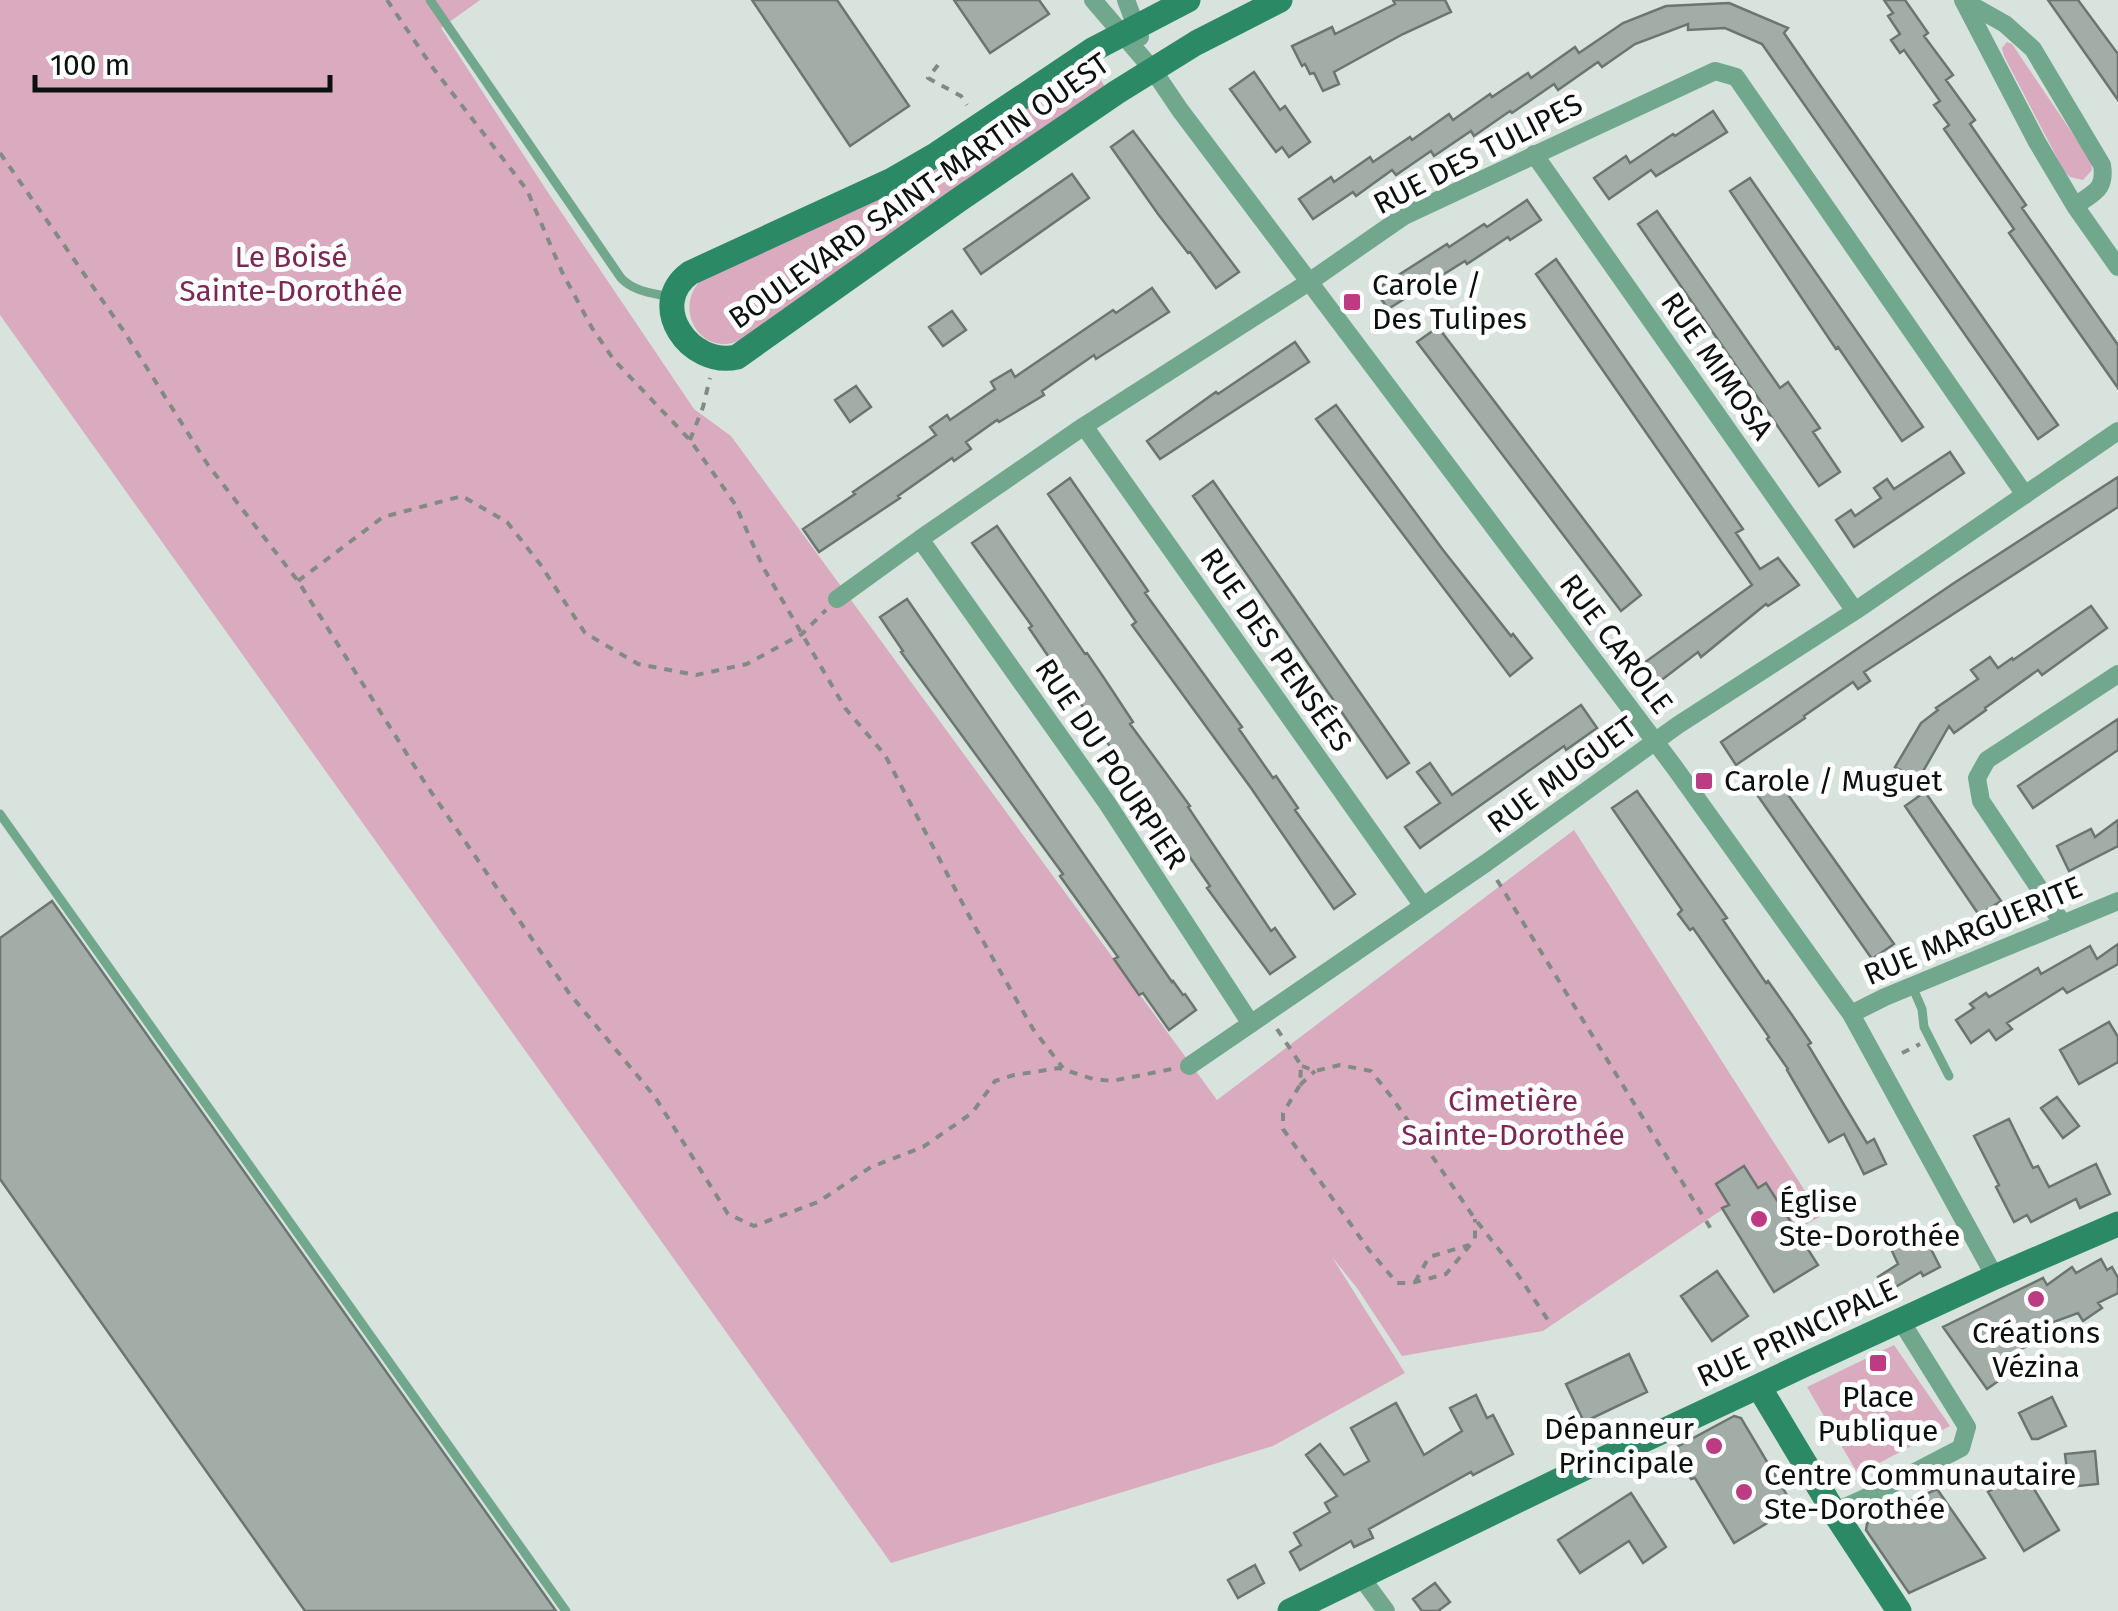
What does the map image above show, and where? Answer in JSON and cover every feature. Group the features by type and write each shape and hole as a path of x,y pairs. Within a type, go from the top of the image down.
{"street":[{"path":"1093,0 1129,31"},
{"name":"RUE CAROLE","path":"1126,0 1129,31 1180,110 1655,742 1851,1014 1995,1277"},
{"name":"BOULEVARD SAINT-MARTIN OUEST","path":"1188,0 1094,49 892,180 690,272 679,282 673,298 673,316 683,336 697,349 716,358 732,358 755,346 960,199 1153,70 1280,0"},
{"path":"1963,0 2005,24 2033,49 2102,165 2104,179 2100,188 2075,206"},
{"path":"1963,0 2037,142 2118,267"},
{"name":"RUE DES TULIPES","path":"837,599 1084,426 1309,282 1404,216 1715,71 1736,77 2025,495"},
{"name":"RUE MIMOSA","path":"1534,154 1855,611"},
{"name":"RUE DES PENSÉES","path":"1084,426 1423,906"},
{"name":"RUE MUGUET","path":"1189,1066 1655,742 2118,431"},
{"name":"RUE DU POURPIER","path":"920,538 1259,1018"},
{"path":"2063,924 1981,801 1977,778 1988,760 2118,674"},
{"name":"RUE MARGUERITE","path":"1851,1014 2118,901"},
{"name":"RUE PRINCIPALE","path":"1290,1611 1901,1320 1995,1277 2115,1230"},
{"path":"1834,1512 1961,1448 1967,1428 1901,1320"},
{"path":"1759,1387 1899,1611"},
{"path":"1360,1578 1386,1611"}],"lane":[{"path":"430,0 622,278 639,290 673,298"},
{"path":"0,814 566,1611"},
{"path":"1912,986 1922,1009 1924,1027 1949,1076"}],"path":[{"path":"387,0 433,68 527,190 569,286 614,360 690,440 735,504 763,567 845,708 885,755 1032,1030 1064,1070"},
{"path":"938,65 928,78 961,96 970,110"},
{"path":"0,153 124,330 208,465 298,581 427,786 569,993 654,1097 728,1214 754,1226 818,1202 871,1167 923,1147 972,1113 996,1082 1058,1068 1112,1082 1189,1066"},
{"path":"690,440 716,358"},
{"path":"298,581 384,517 462,496 507,522 585,633 638,664 696,675 747,664 802,634 837,599"},
{"path":"1486,863 1711,1229"},
{"path":"1259,1018 1301,1065 1315,1071"},
{"path":"1300,1085 1301,1065"},
{"path":"1475,1219 1475,1238 1446,1274 1397,1283 1283,1129 1283,1113 1300,1085 1315,1071 1340,1065 1371,1071 1550,1322"},
{"path":"1416,1282 1429,1256 1469,1245"}],"green space":[{"name":"Le Boisé Sainte-Dorothée","path":"0,0 480,0 441,28 547,191 694,409 731,436 1217,1100 1574,830 1821,1216 1796,1230 1767,1183 1758,1188 1744,1166 1716,1184 1729,1205 1543,1331 1402,1356 1332,1257 1405,1373 1273,1446 891,1563 0,315"},
{"path":"2007,42 2091,161 2092,170 2083,180 2064,171 2004,56 2002,48"},
{"path":"1090,64 1106,88 934,202 742,339 715,343 696,330 689,306 700,281"},
{"path":"1894,1345 1950,1426 1858,1474 1807,1387"}],"building":[{"path":"752,0 837,0 909,106 850,146"},
{"path":"954,0 1039,0 1049,14 990,53"},
{"path":"1393,0 1445,0 1451,12 1334,72 1339,84 1323,91 1314,73 1310,74 1305,64 1302,66 1292,46 1332,27 1335,34 1395,4"},
{"path":"1884,0 1905,0 1928,33 1924,36 1953,75 1946,80 1975,120 1970,124 2026,205 2022,208 2118,345 2118,388 2009,233 2014,229 1944,129 1949,125 1934,105 1940,101 1904,50 1900,53 1891,40 1900,34 1888,16 1893,13"},
{"path":"2048,0 2078,0 2118,54 2118,100"},
{"path":"1729,3 1788,28 1784,33 2058,425 2038,439 1762,44 1725,28 1688,30 1688,24 1635,44 1602,67 1598,62 1558,90 1554,84 1474,136 1471,131 1434,156 1431,151 1396,175 1392,170 1356,196 1353,192 1313,219 1299,199 1331,177 1334,182 1370,157 1373,162 1410,137 1412,140 1449,114 1453,120 1528,73 1531,78 1575,47 1579,53 1623,23 1666,6"},
{"path":"1254,72 1280,110 1285,106 1310,142 1289,157 1282,147 1276,152 1230,89"},
{"path":"1713,111 1727,132 1656,176 1651,170 1609,199 1594,178 1626,156 1630,163"},
{"path":"1133,131 1239,272 1216,288 1111,147"},
{"path":"1072,174 1089,198 981,274 964,249"},
{"path":"1750,178 1923,427 1902,441 1730,191"},
{"path":"1527,200 1541,220 1510,240 1508,237 1467,264 1465,261 1388,309 1375,290 1447,244 1449,247 1484,224 1487,227"},
{"path":"1657,211 1780,388 1788,382 1820,428 1813,432 1840,472 1819,486 1638,224"},
{"path":"1556,259 1743,529 1736,533 1760,569 1778,558 1799,585 1766,604 1701,657 1698,652 1659,682 1644,663 1752,585 1536,274"},
{"path":"1152,288 1169,312 1096,359 1094,355 1042,391 1044,395 997,420 966,442 971,449 954,461 952,458 819,552 803,529 936,435 930,427 947,415 950,420 995,389 991,382 1011,370 1015,377"},
{"path":"952,311 966,330 943,346 929,327"},
{"path":"1438,327 1641,595 1621,611 1417,342"},
{"path":"1295,342 1309,362 1160,459 1147,441"},
{"path":"856,386 871,407 850,422 835,400"},
{"path":"1336,405 1443,550 1532,658 1510,676 1316,419"},
{"path":"1950,452 1964,473 1854,547 1836,520 1851,510 1855,516 1881,498 1874,488 1887,479 1894,489"},
{"path":"2118,477 2118,507 1864,672 1870,681 1858,689 1853,682 1736,765 1721,742"},
{"path":"1070,478 1148,591 1145,593 1355,894 1334,909 1132,625 1136,622 1048,494"},
{"path":"1213,481 1409,763 1387,778 1193,496"},
{"path":"997,526 1104,678 1133,722 1130,724 1190,806 1271,931 1275,928 1295,957 1270,974 972,543"},
{"path":"907,599 1172,982 1196,1010 1169,1030 1143,993 1139,995 1114,959 1118,957 1060,876 1063,874 901,652 880,617"},
{"path":"2091,606 2107,628 2042,675 2038,670 1954,733 1949,726 1918,780 1895,767 1921,723 1978,679 1971,670 1990,657 1998,668 2013,660"},
{"path":"1581,705 1597,728 1566,750 1564,746 1420,848 1405,827 1440,803 1417,772 1430,763 1452,795"},
{"path":"2118,719 2118,750 2033,808 2018,786"},
{"path":"1779,782 1894,944 1872,959 1758,796"},
{"path":"1637,791 1811,1043 1808,1045 1867,1143 1874,1139 1886,1164 1864,1174 1844,1134 1829,1142 1769,1037 1693,928 1690,930 1678,914 1682,910 1612,808"},
{"path":"1925,792 2001,901 1979,915 1905,806"},
{"path":"2118,820 2118,846 2069,871 2057,846 2091,829 2095,837"},
{"path":"52,901 556,1611 305,1611 0,1179 0,938"},
{"path":"2118,944 2118,964 2067,993 2063,988 2007,1023 2012,1029 1996,1040 1989,1030 1971,1043 1956,1020 1974,1008 1970,1004 1986,993 1989,997 2038,968 2041,974 2090,946 2097,959"},
{"path":"2109,1022 2118,1037 2118,1062 2079,1084 2060,1050"},
{"path":"2057,1097 2079,1126 2063,1138 2041,1108"},
{"path":"2009,1119 2033,1168 2038,1166 2049,1187 2096,1164 2110,1194 2080,1208 2076,1199 2031,1222 2027,1215 2014,1222 1974,1136"},
{"name":"Église Ste-Dorothée","path":"1744,1166 1758,1188 1766,1183 1818,1265 1774,1292 1722,1208 1729,1205 1716,1184"},
{"path":"1919,1225 1940,1267 1923,1276 1921,1272 1887,1292 1878,1277 1898,1264 1887,1240"},
{"path":"2101,1259 2118,1278 2118,1293 2098,1303 2102,1308 2083,1321 2078,1313 2024,1333 2032,1344 2005,1356 2014,1370 1987,1389 1943,1327 2043,1278 2047,1285 2072,1267 2076,1273"},
{"path":"1717,1271 1748,1316 1712,1341 1681,1296"},
{"path":"1629,1354 1647,1392 1584,1422 1566,1384"},
{"path":"1476,1395 1487,1418 1493,1415 1513,1454 1473,1475 1471,1472 1369,1529 1373,1538 1354,1547 1351,1541 1300,1570 1290,1552 1301,1545 1294,1533 1330,1512 1325,1503 1337,1496 1306,1455 1320,1444 1344,1475 1369,1461 1351,1428 1396,1403 1424,1455 1462,1431 1450,1408"},
{"path":"2052,1397 2066,1426 2032,1439 2019,1413"},
{"name":"Centre Communautaire Ste-Dorothée","path":"1734,1416 1741,1418 1794,1507 1734,1543 1673,1449"},
{"path":"2095,1451 2098,1484 2069,1487 2065,1454"},
{"path":"2023,1471 2059,1530 2024,1551 1988,1492"},
{"path":"1937,1489 1985,1558 1909,1593 1866,1530 1867,1524"},
{"path":"1631,1493 1666,1547 1643,1563 1629,1541 1580,1573 1558,1540"},
{"path":"1255,1565 1264,1583 1238,1598 1228,1580"},
{"path":"1435,1583 1450,1602 1438,1611 1422,1611 1413,1599"}],"place":[{"name":"Carole / Des Tulipes","path":"1352,302"},
{"name":"Carole / Muguet","path":"1704,781"},
{"name":"Église Ste-Dorothée","path":"1759,1219"},
{"name":"Créations Vézina","path":"2036,1299"},
{"name":"Place Publique","path":"1878,1363"},
{"name":"Dépanneur Principale","path":"1714,1446"},
{"name":"Centre Communautaire Ste-Dorothée","path":"1744,1492"}],"park label":[{"name":"Cimetière Sainte-Dorothée","path":"1513,1118"}]}
